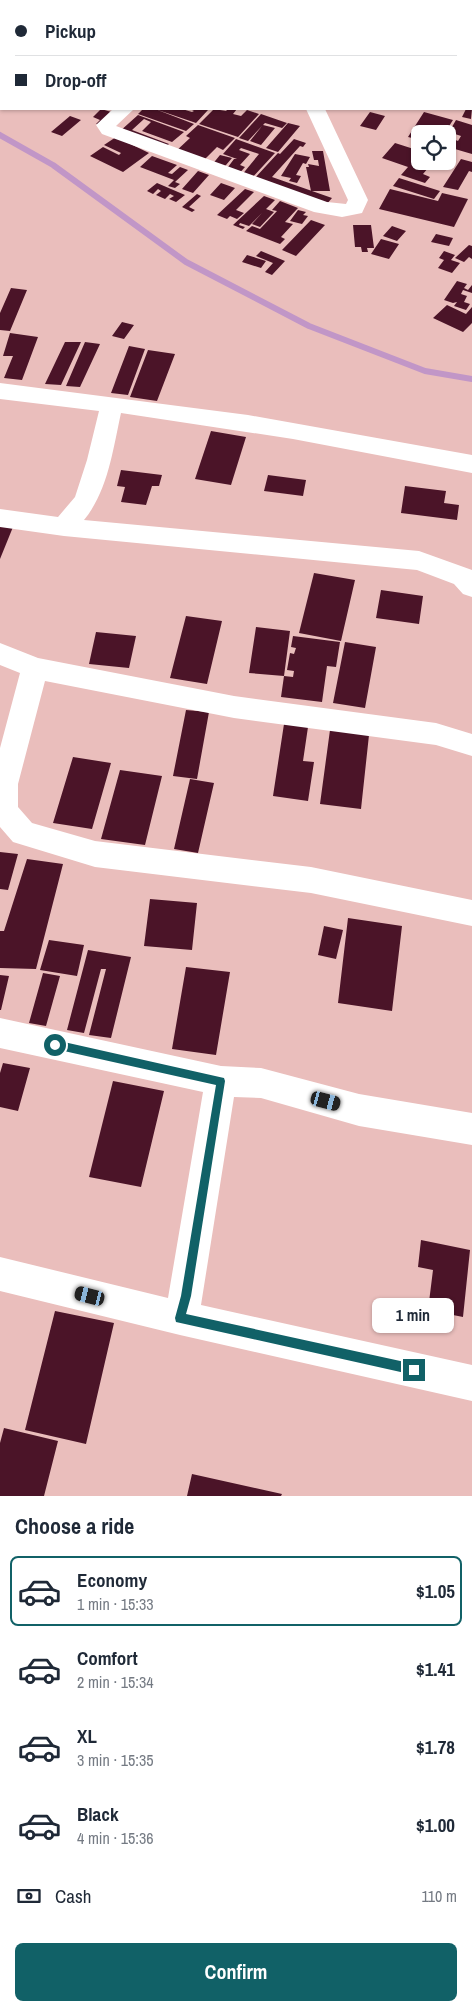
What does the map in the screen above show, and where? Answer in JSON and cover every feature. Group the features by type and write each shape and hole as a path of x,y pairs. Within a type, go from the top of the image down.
{"street":[{"path":"123,110 106,125 109,130 321,207 346,211 355,208 358,200 316,110"},
{"path":"0,391 210,416 318,434 472,464"},
{"path":"64,527 86,501 99,460 112,404"},
{"path":"0,518 64,527 419,562 469,581"},
{"path":"0,654 35,668 234,707 436,734 472,746"},
{"path":"35,668 4,784 4,811 23,833 96,854 311,880 472,913"},
{"path":"0,1033 221,1081 261,1083 359,1110 472,1129"},
{"path":"180,1318 186,1296 221,1081"},
{"path":"0,1274 180,1318 472,1382"}],"building":[{"path":"100,110 115,113 103,126 96,124 100,120 93,117"},
{"path":"142,110 158,110 194,124 186,131 138,114"},
{"path":"158,110 185,110 192,112 194,111 192,110 208,110 196,123"},
{"path":"213,110 236,110 233,114 241,116 247,110 259,114 238,137 199,124"},
{"path":"466,110 472,110 471,119 462,117"},
{"path":"370,112 385,116 376,130 360,126"},
{"path":"424,112 453,120 450,125 416,125"},
{"path":"261,114 287,123 282,128 265,123 263,125 275,128 261,145 250,141 262,126 248,141 239,138"},
{"path":"138,115 184,132 172,142 142,131 151,122 144,119 132,130 169,144 164,148 119,132"},
{"path":"70,116 81,120 62,136 51,132"},
{"path":"456,120 472,125 472,154 456,149 456,140 458,141 461,136 456,134 456,125 453,125"},
{"path":"288,123 300,126 278,152 266,148"},
{"path":"198,125 235,138 223,150 217,147 202,162 175,152 190,138 186,136"},
{"path":"116,137 149,153 123,172 90,156 103,147 119,155 121,153 104,145"},
{"path":"236,139 275,153 251,179 241,176 259,154 241,148 239,150 250,154 240,165 245,167 238,175 225,171 234,159 237,159 223,154"},
{"path":"294,139 306,143 303,147 300,146 272,177 332,198 326,205 253,180"},
{"path":"395,143 411,148 411,170 426,170 423,174 430,177 425,183 401,175 408,167 382,158"},
{"path":"312,151 323,151 330,191 311,191 306,167 309,167 308,164 319,166 318,160 314,160"},
{"path":"295,154 310,157 306,164 303,163 296,175 301,176 297,183 289,181 291,178 281,176"},
{"path":"220,155 232,158 222,169 211,166"},
{"path":"152,156 177,165 168,173 172,174 180,167 188,170 175,182 180,184 175,188 168,186 174,180 140,167"},
{"path":"461,159 472,162 472,172 469,171 458,190 443,187 454,170 456,170"},
{"path":"198,171 209,175 193,193 182,189"},
{"path":"399,178 440,191 434,199 393,186"},
{"path":"157,183 185,195 176,202 169,199 174,196 170,194 165,199 156,195 161,191 158,189 153,194 147,191"},
{"path":"221,183 235,188 224,200 210,195"},
{"path":"245,189 254,192 236,210 244,213 237,219 230,216 227,219 217,215"},
{"path":"390,189 438,201 442,193 468,199 454,227 379,209"},
{"path":"197,194 201,196 189,207 195,210 192,212 182,207"},
{"path":"264,196 275,200 266,209 274,212 260,227 252,224 262,213 249,226 240,223 239,225 245,227 243,229 233,225"},
{"path":"280,201 298,208 285,222 293,224 281,237 285,239 280,244 246,231 252,226 260,229 277,211 272,210"},
{"path":"298,210 306,212 303,215 308,216 302,224 290,221"},
{"path":"311,220 325,225 296,256 282,250"},
{"path":"353,225 371,225 374,248 367,248 368,252 362,252 361,247 355,247"},
{"path":"392,226 406,231 397,241 383,236"},
{"path":"436,234 453,238 449,246 431,242"},
{"path":"381,239 399,244 389,259 371,254"},
{"path":"469,245 472,246 472,259 469,257 464,262 455,258"},
{"path":"261,251 285,261 272,275 265,272 273,263 256,256"},
{"path":"444,251 455,255 451,260 460,263 452,273 438,268 444,260 439,258"},
{"path":"247,255 266,261 261,268 242,262"},
{"path":"457,281 467,284 464,288 468,290 472,285 472,293 463,290 461,294 467,296 464,302 470,304 466,310 454,306 457,302 453,303 444,300"},
{"path":"11,288 27,290 10,331 0,330 0,313"},
{"path":"447,305 466,314 472,307 472,323 463,332 433,318"},
{"path":"122,322 134,325 124,339 112,336"},
{"path":"10,333 38,337 22,380 4,378 13,356 3,356"},
{"path":"65,342 81,342 61,385 45,384"},
{"path":"85,342 100,344 80,387 66,386"},
{"path":"129,346 145,349 128,395 111,393"},
{"path":"148,350 175,354 157,401 130,397"},
{"path":"211,431 246,437 231,485 195,479"},
{"path":"121,470 162,475 159,486 152,486 146,505 121,502 125,487 117,486"},
{"path":"268,475 306,480 303,496 264,491"},
{"path":"405,486 446,491 444,503 459,505 457,520 401,513"},
{"path":"0,526 13,527 0,559"},
{"path":"314,573 355,580 341,641 299,633"},
{"path":"381,590 423,596 419,624 376,618"},
{"path":"186,616 222,621 207,684 170,678"},
{"path":"256,627 290,631 284,676 249,673"},
{"path":"96,632 136,636 129,668 89,664"},
{"path":"293,636 340,642 336,667 327,666 322,702 281,697 284,676 293,677 294,671 287,670 290,653 294,654 296,648 291,647"},
{"path":"345,642 376,647 365,708 333,703"},
{"path":"186,710 209,712 197,779 173,776"},
{"path":"284,724 308,727 303,761 314,762 308,801 273,796"},
{"path":"330,730 369,735 361,809 320,804"},
{"path":"73,757 111,763 92,829 53,823"},
{"path":"120,770 162,776 145,845 101,839"},
{"path":"190,779 214,783 198,853 174,849"},
{"path":"0,852 18,854 8,890 0,889"},
{"path":"27,859 63,864 36,969 0,968 0,931 4,931"},
{"path":"150,899 197,903 192,950 144,946"},
{"path":"348,918 402,926 392,1011 338,1003"},
{"path":"324,926 343,930 336,959 318,955"},
{"path":"49,940 84,945 77,976 40,970"},
{"path":"88,950 131,957 111,1038 89,1035 106,969 101,969 84,1033 67,1030"},
{"path":"186,967 230,972 216,1055 172,1049"},
{"path":"43,973 60,976 46,1026 29,1023"},
{"path":"0,975 9,976 1,1010 0,1010"},
{"path":"3,1063 30,1068 18,1111 0,1107 0,1073"},
{"path":"113,1081 164,1091 141,1187 89,1177"},
{"path":"421,1240 470,1250 463,1317 428,1310 433,1270 418,1267"},
{"path":"55,1311 114,1323 86,1444 25,1430"},
{"path":"4,1428 58,1441 44,1496 0,1496 0,1443"},
{"path":"192,1474 282,1494 281,1496 187,1496"}],"waterway":[{"path":"0,135 53,165 186,262 309,326 425,371 472,379"}],"route":[{"path":"55,1045 221,1081 186,1296 180,1318 414,1370"}]}
